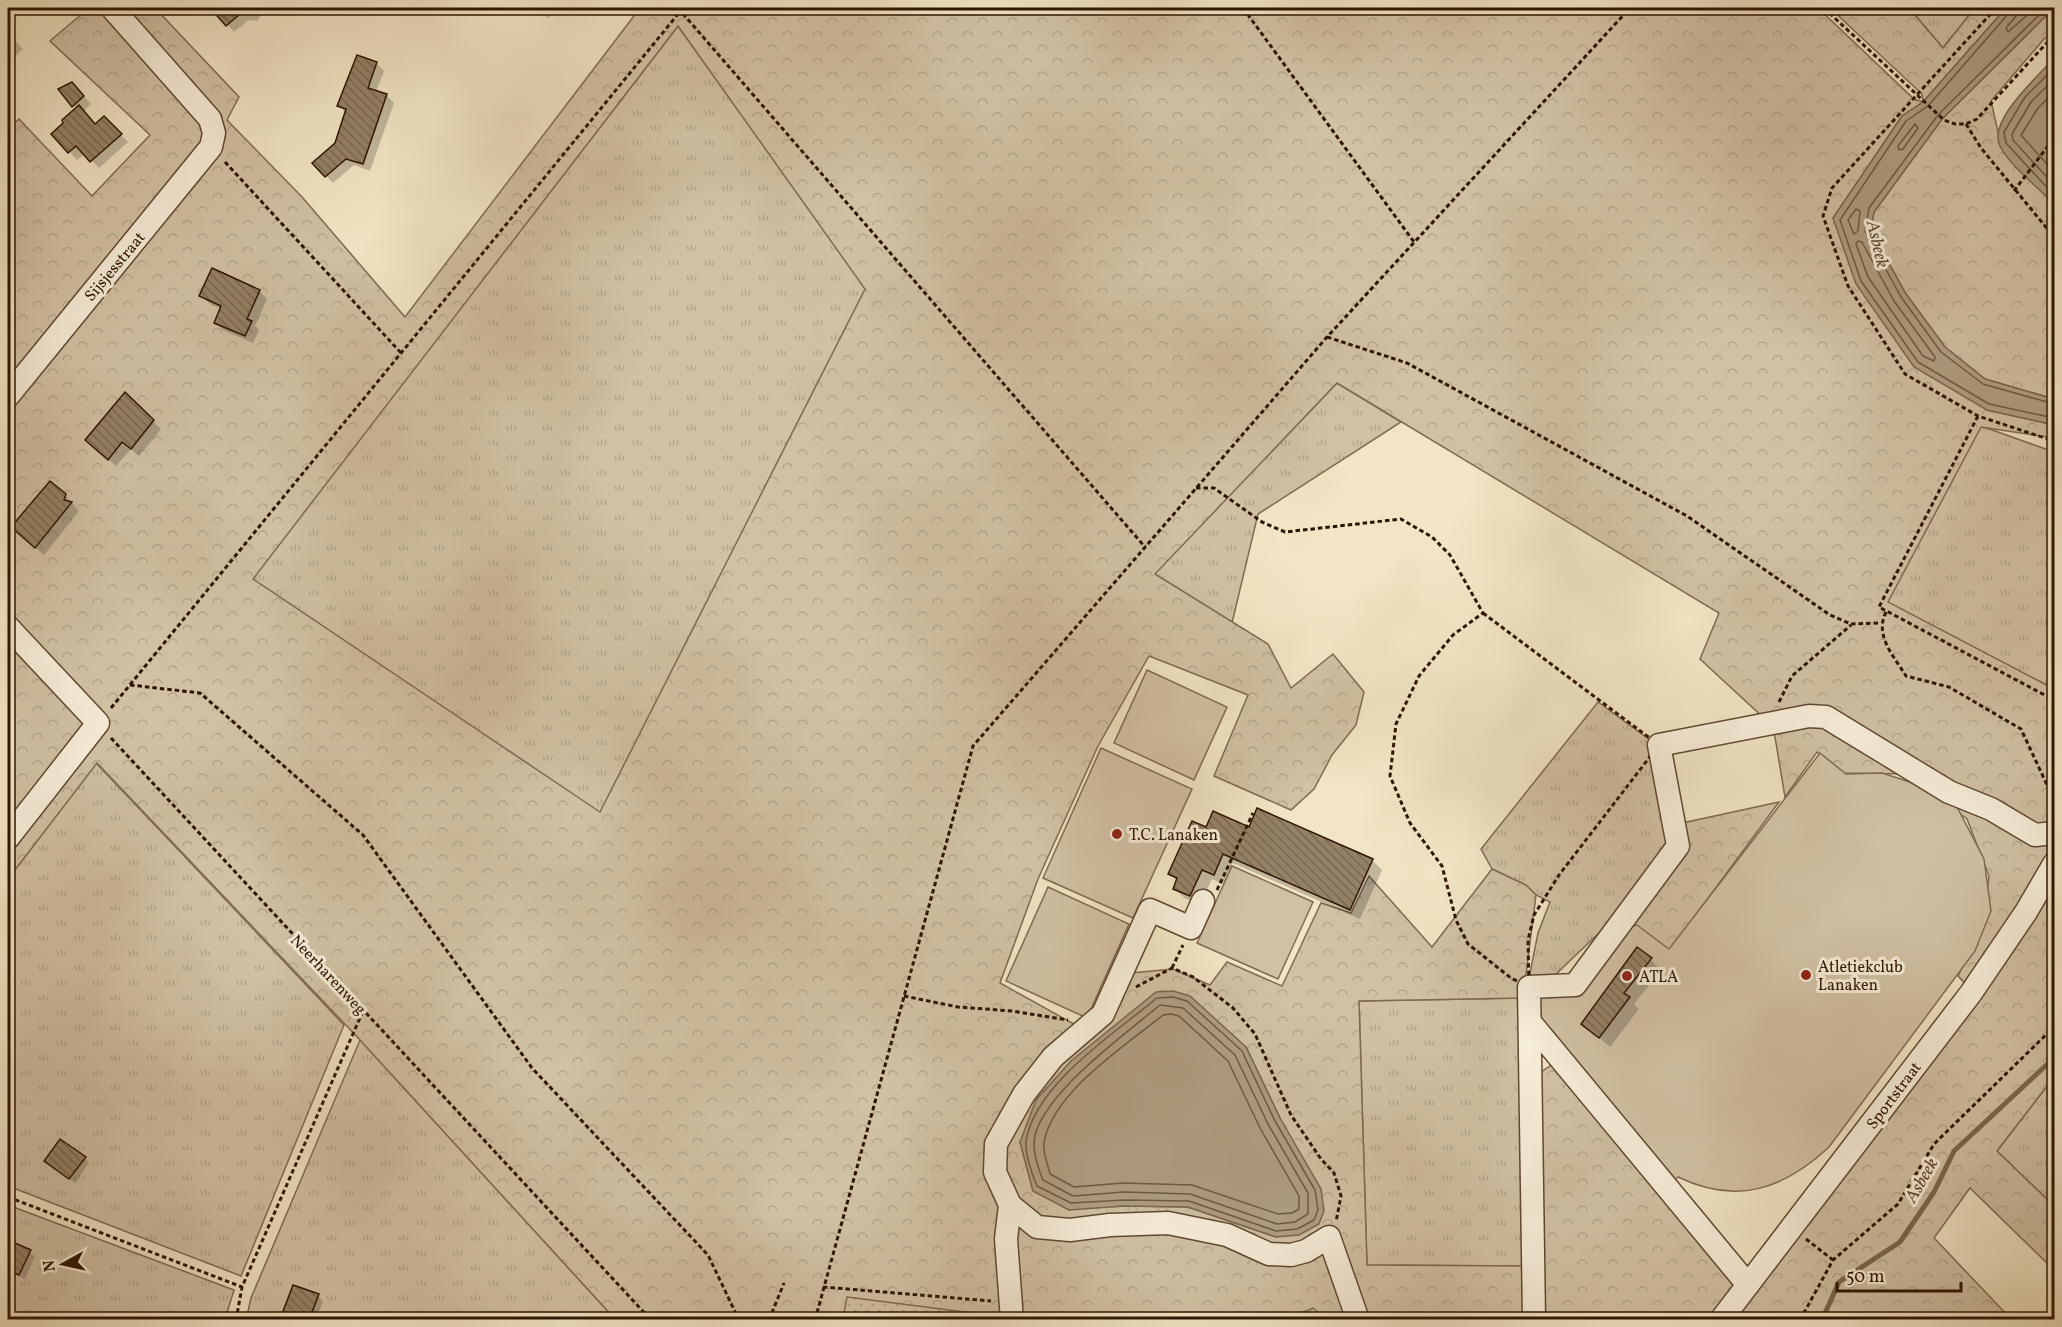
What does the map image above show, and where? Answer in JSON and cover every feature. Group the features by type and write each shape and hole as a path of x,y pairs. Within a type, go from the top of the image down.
{"street":[{"path":"112,8 210,119 213,140"},
{"name":"Sijsjesstraat","path":"8,396 213,140"},
{"path":"8,627 98,723 8,838"},
{"path":"1534,1320 1529,987 1575,985 1678,846 1659,745 1809,716 1826,717 1949,792 1991,809 2035,835 2055,833"},
{"name":"Sportstraat","path":"1721,1320 1971,993 2026,912 2055,864"},
{"path":"1203,901 1191,928 1150,910 1103,1014 1053,1057 1024,1094 996,1144 995,1172 1010,1205 1037,1227 1070,1230 1110,1225 1168,1223 1227,1235 1269,1254 1291,1255 1306,1251 1329,1237 1358,1320"},
{"path":"1530,1022 1748,1285"},
{"path":"1010,1205 1006,1239 1011,1311"}],"path":[{"path":"98,723 402,354 680,8 1145,547"},
{"path":"1243,8 1414,242"},
{"path":"815,1320 973,746 1327,337 1630,8"},
{"path":"1824,8 1922,101 1944,120 1955,124 1977,119 2055,35"},
{"path":"1996,8 1894,117 1832,188 1823,216 1848,286 1905,374 1978,416 2055,441"},
{"path":"1966,123 1981,148 2014,191 2055,237"},
{"path":"2014,191 2055,138"},
{"path":"213,140 353,303 402,354"},
{"path":"1327,337 1407,363 1687,516 1830,615 1851,624 1880,623"},
{"path":"1978,416 1879,607 2055,700"},
{"path":"1196,488 1214,488 1262,522 1285,532 1401,519 1432,537 1450,555 1483,613 1659,745 1559,875 1534,915 1528,940 1529,987 1511,978 1468,944 1455,920 1442,866 1410,824 1390,776 1396,724 1419,676 1453,635 1483,613"},
{"path":"1886,612 1880,623 1883,639 1906,676 1949,687 2021,729 2055,800"},
{"path":"1767,725 1792,676 1851,624"},
{"path":"130,685 200,693 363,835 532,1068 708,1255 739,1320"},
{"name":"Neerharenweg","path":"98,723 651,1320"},
{"path":"1203,901 1210,904 1253,813"},
{"path":"1128,994 1145,980 1172,968 1191,928"},
{"path":"1172,968 1193,977 1233,1008 1255,1034 1291,1114 1321,1159 1334,1173 1341,1196 1338,1216 1329,1237"},
{"path":"904,996 958,1007 1058,1017 1090,1027"},
{"path":"236,1320 242,1287 363,1011"},
{"path":"1800,1320 1833,1260 1898,1204 1934,1144 2055,1027"},
{"path":"8,1197 242,1287"},
{"path":"1792,1228 1833,1260"},
{"path":"769,1320 784,1283"},
{"path":"823,1287 1011,1311"}],"green space":[{"path":"89,8 155,8 239,97 227,120 302,197 405,317 640,8 1818,8 1914,99 1923,102 1902,116 1833,218 1987,410 2054,425 2054,438 1981,427 1888,602 2054,689 2054,1077 1997,1151 2054,1206 2054,1270 1970,1188 1934,1238 2011,1319 1325,1320 1313,1309 1288,1320 615,1319 360,1040 97,763 8,879 8,129 19,119 92,196 150,135 50,41","holes":["678,26 865,289 600,812 253,579","1337,383 1719,613 1700,659 1767,721 1775,737 1785,797 1817,752 1841,773 1906,774 1967,819 1989,876 1983,926 1958,976 1976,995 1747,1293 1556,1062 1535,1076 1522,1266 1367,1265 1359,1001 1523,998 1536,895 1526,885 1492,869 1432,947 1369,876 1351,913 1321,903 1282,986 1227,962 1210,985 1173,969 1131,973 1090,1033 1000,983 1038,879 1098,746 1149,656 1248,695 1214,776 1291,810 1314,789 1332,755 1356,725 1364,692 1333,654 1291,688 1268,644 1155,574","1246,1047 1280,1118 1276,1237 1188,1207 1124,1206 1069,1209 1033,1191 1020,1142"]},
{"path":"1830,8 1909,8 1943,48 1975,8 2006,8 1923,102 1922,94"},
{"path":"1909,8 1975,8 1943,48"},
{"path":"2054,8 2054,32 2044,39 1991,101 2000,141 2018,167 2054,204 2054,399 1985,379 1945,347 1906,294 1871,231 1874,212 1942,119"},
{"path":"678,26 866,289 600,813 252,579"},
{"path":"1337,383 1401,422 1258,514 1232,623 1154,574"},
{"path":"1981,426 2054,452 2054,689 1887,602"},
{"path":"1147,670 1227,707 1194,780 1114,743"},
{"path":"1598,702 1657,745 1673,847 1602,930 1555,975 1529,978 1538,933 1550,902 1536,895 1526,885 1492,869 1481,849"},
{"name":"T.C. Lanaken","path":"1101,748 1192,789 1133,918 1043,878"},
{"path":"1820,753 1846,774 1882,773 1913,783 1955,803 1984,859 1991,911 1975,951 1829,1147 1812,1162 1776,1183 1758,1189 1720,1190 1699,1186 1678,1177 1670,1183 1537,1024 1541,992 1575,993 1627,927 1637,925 1669,949"},
{"path":"96,763 344,1025 241,1276 8,1186 8,879"},
{"path":"1779,802 1664,958 1617,917 1673,847 1678,824"},
{"path":"1232,866 1313,902 1278,979 1197,943"},
{"path":"1048,887 1129,924 1087,1018 1006,981"},
{"path":"1523,998 1522,1266 1367,1265 1359,1001"},
{"path":"360,1040 615,1319 246,1320 251,1298"},
{"path":"2054,1077 2054,1206 1997,1151"},
{"path":"8,1205 234,1290 225,1319 8,1319"},
{"path":"847,1297 988,1315 989,1319 843,1319"},
{"path":"1313,1308 1325,1319 1286,1319"}],"water":[{"path":"2006,8 2054,8 1942,119 1874,212 1871,231 1906,294 1945,347 1985,379 2054,399 2054,425 1987,410 1914,367 1856,284 1833,218 1902,116 1923,102"},
{"path":"2054,58 2054,204 2010,161 2000,146 1998,135 2007,111"},
{"path":"1173,991 1190,996 1246,1047 1280,1118 1321,1189 1324,1211 1319,1224 1299,1235 1276,1237 1188,1207 1124,1206 1069,1210 1033,1191 1020,1142 1036,1100 1071,1061 1156,992"}],"building":[{"path":"210,8 247,8 226,26"},
{"path":"357,55 377,62 368,88 387,94 363,164 346,159 325,177 312,163 335,143 346,109 337,106"},
{"path":"72,82 84,96 72,107 58,89"},
{"path":"79,105 95,124 104,116 122,134 90,162 76,146 68,153 51,134 63,123 62,120"},
{"path":"212,268 260,290 247,319 252,321 245,336 214,323 221,306 199,296"},
{"path":"125,392 154,420 131,449 122,442 108,460 85,440"},
{"path":"50,481 66,494 64,500 72,502 35,548 11,527"},
{"path":"1257,808 1373,859 1350,910 1223,854 1214,875 1202,870 1190,896 1173,889 1177,878 1168,874 1192,821 1206,827 1213,811 1249,827"},
{"name":"ATLA","path":"1637,947 1652,958 1624,993 1630,997 1599,1038 1581,1024"},
{"path":"60,1139 86,1157 69,1179 44,1161"},
{"path":"8,1240 31,1250 19,1275 8,1270"},
{"path":"293,1285 319,1294 309,1320 297,1320 282,1314"}],"waterway":[{"name":"Asbeek","path":"1822,1320 1839,1282 1900,1242 1934,1192 1954,1151 2054,1058"}],"place":[{"name":"T.C. Lanaken","path":"1117,834"},
{"name":"Atletiekclub Lanaken","path":"1806,975"},
{"name":"ATLA","path":"1627,976"}]}
